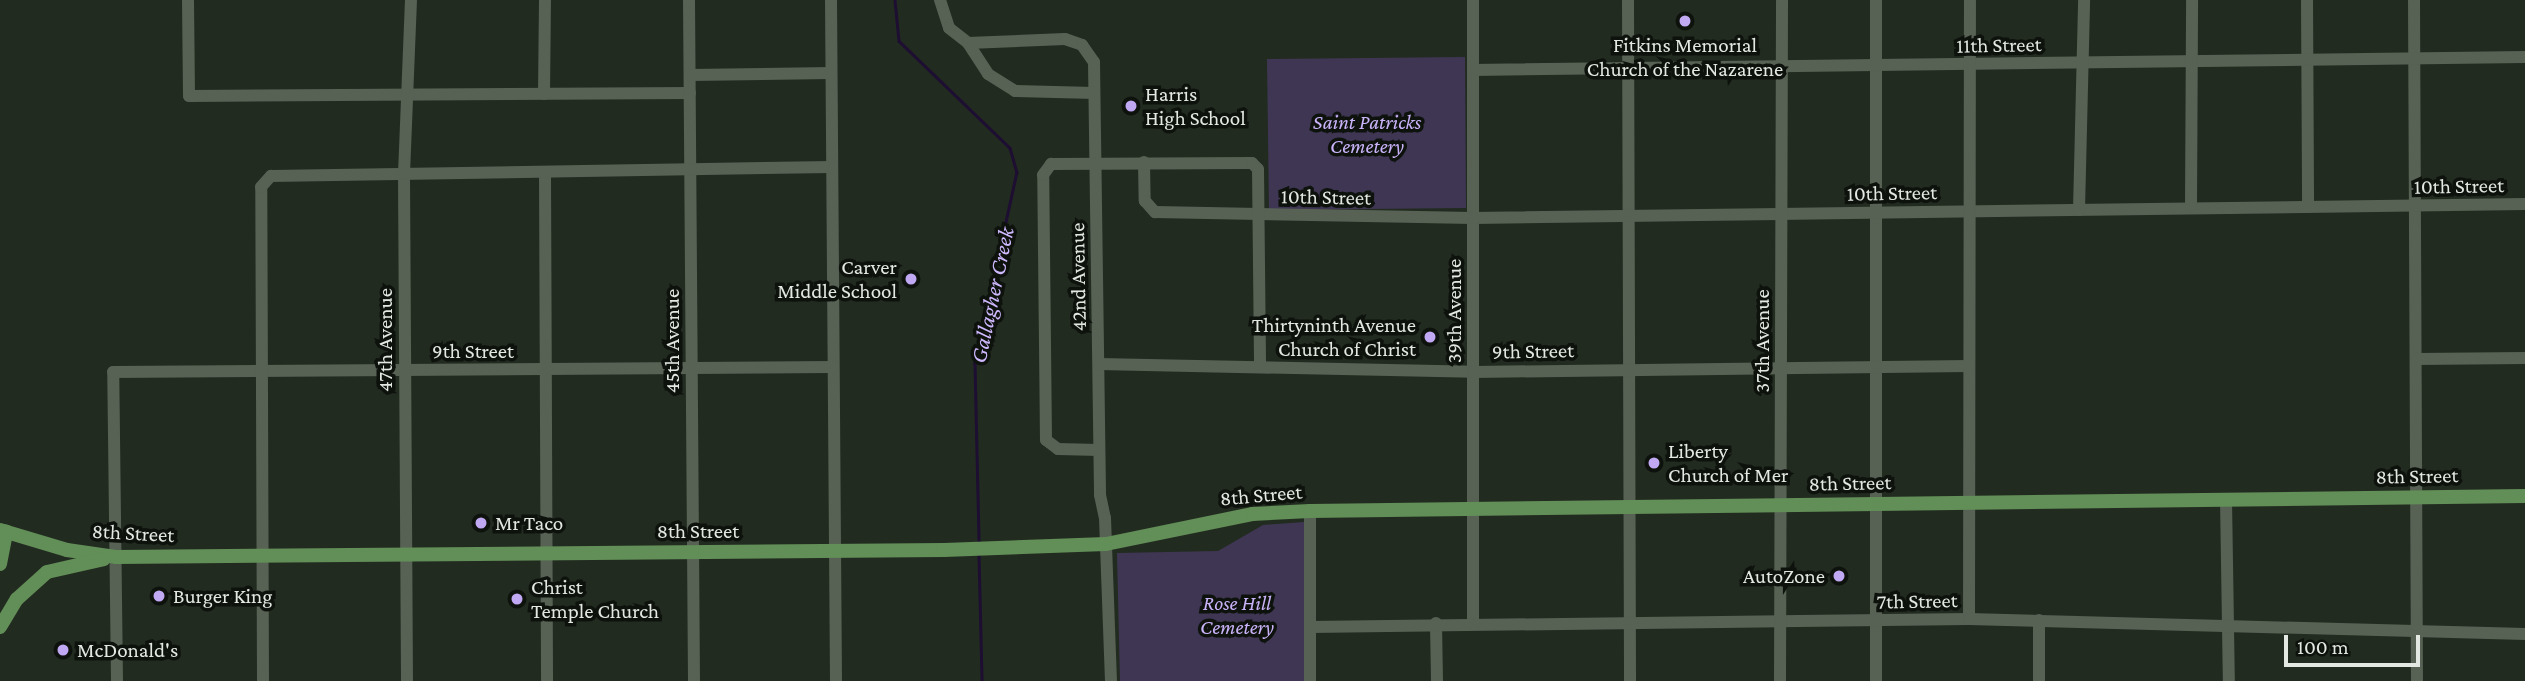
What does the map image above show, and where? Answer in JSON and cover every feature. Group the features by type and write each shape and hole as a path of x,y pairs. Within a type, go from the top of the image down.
{"main road":[{"name":"8th Street","path":"3,531 68,550 116,557 966,550 1106,544 1252,514 1310,511 2525,496"},
{"path":"0,564 3,531"},
{"path":"0,627 17,599 47,572 116,557"}],"street":[{"path":"188,0 189,96 690,93"},
{"name":"47th Avenue","path":"407,681 404,174 410,95 411,0"},
{"path":"544,94 545,0"},
{"name":"45th Avenue","path":"689,0 694,681"},
{"path":"831,0 836,681"},
{"path":"940,0 949,28 968,43 988,74 1015,91 1094,93"},
{"name":"39th Avenue","path":"1473,0 1473,622"},
{"path":"1628,0 1626,215 1630,681"},
{"name":"37th Avenue","path":"1780,681 1783,505 1780,66 1782,0"},
{"path":"1876,0 1876,681"},
{"path":"1969,619 1970,0"},
{"path":"2079,210 2084,0"},
{"path":"2191,208 2192,0"},
{"path":"2307,0 2308,207"},
{"path":"2414,0 2417,681"},
{"name":"42nd Avenue","path":"968,43 1076,42 1091,53 1096,163 1099,450 1106,544 1111,681"},
{"name":"11th Street","path":"1473,70 2525,57"},
{"path":"690,75 831,73"},
{"name":"10th Street","path":"1144,162 1145,201 1155,212 1473,218 2525,204"},
{"path":"1099,450 1058,449 1045,440 1043,175 1051,164 1252,163 1258,169 1260,215 1260,365"},
{"path":"263,681 261,187 271,176 545,174 832,167"},
{"path":"545,174 547,681"},
{"path":"2416,359 2525,358"},
{"name":"9th Street","path":"1099,365 1260,365 1473,372 1968,366"},
{"name":"9th Street","path":"116,557 113,372 833,367"},
{"path":"2226,499 2229,681"},
{"path":"1310,511 1310,681"},
{"path":"116,557 117,681"},
{"name":"7th Street","path":"1310,627 1473,622 1876,622 1969,619 2229,623 2525,634"},
{"path":"2039,620 2039,681"},
{"path":"1436,623 1437,681"}],"green space":[{"name":"Saint Patricks Cemetery","path":"1465,57 1466,208 1269,210 1267,59"},
{"name":"Rose Hill Cemetery","path":"1304,522 1307,681 1120,681 1117,553 1218,551 1263,525"}],"waterway":[{"name":"Gallagher Creek","path":"895,0 899,41 1010,148 1017,172 975,363 979,545"},
{"name":"Gallagher Creek","path":"979,555 982,681"}],"place":[{"name":"Fitkins Memorial Church of the Nazarene","path":"1685,21"},
{"name":"Harris High School","path":"1131,106"},
{"name":"Carver Middle School","path":"911,279"},
{"name":"Thirtyninth Avenue Church of Christ","path":"1430,337"},
{"name":"Liberty Church of Mer","path":"1654,463"},
{"name":"Mr Taco","path":"481,523"},
{"name":"AutoZone","path":"1839,576"},
{"name":"Burger King","path":"159,596"},
{"name":"Christ Temple Church","path":"517,599"},
{"name":"McDonald's","path":"63,650"}]}
